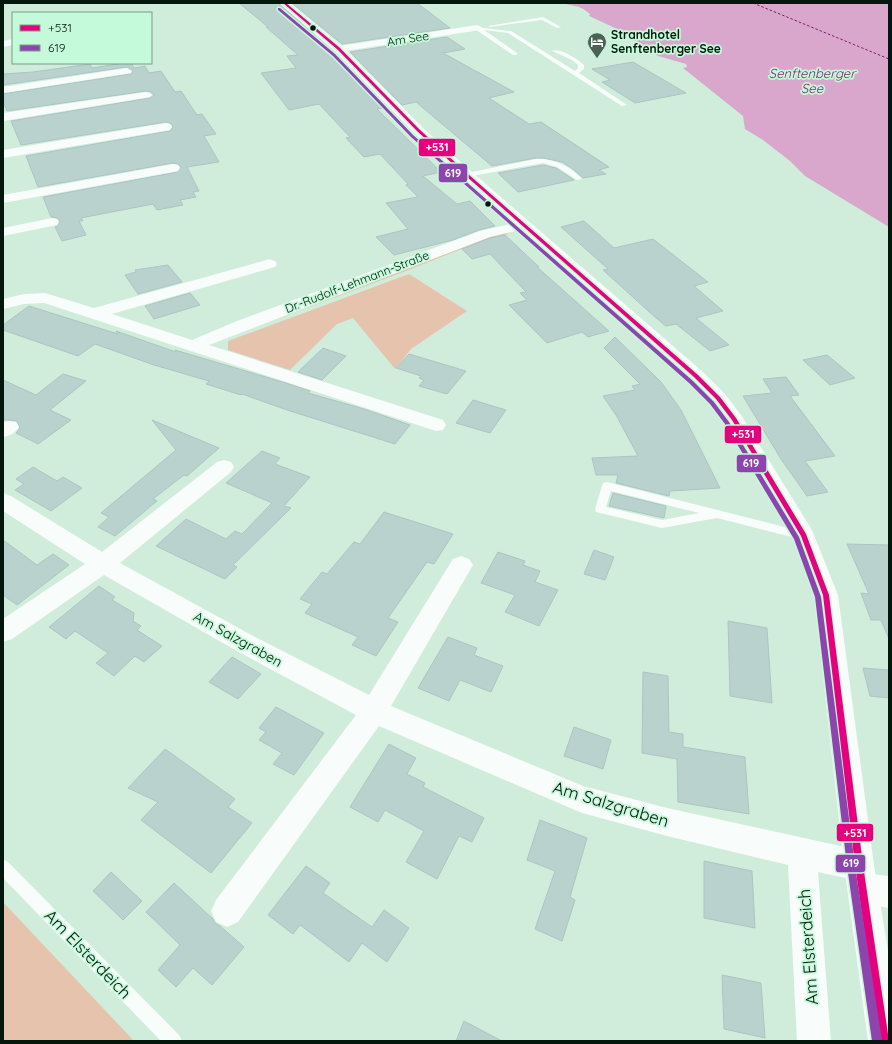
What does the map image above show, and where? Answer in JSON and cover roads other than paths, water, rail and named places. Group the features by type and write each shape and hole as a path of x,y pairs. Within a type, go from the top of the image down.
{"street":[{"path":"284,3 339,49 418,130 523,225 696,376 718,398 734,419 804,536 826,595 870,881 886,1041"},
{"name":"Am See","path":"339,49 477,28"},
{"path":"3,90 128,71"},
{"path":"3,117 146,95"},
{"path":"3,154 166,127"},
{"path":"3,199 173,168"},
{"path":"3,232 52,222"},
{"name":"Dr.-Rudolf-Lehmann-Straße","path":"192,346 243,325 485,234 523,225"},
{"path":"93,314 269,264"},
{"path":"3,304 24,299 45,298 436,425"},
{"path":"3,632 103,564 224,467"},
{"name":"Am Salzgraben","path":"3,501 103,564 246,644 374,711 582,799 667,822 802,852 870,881"},
{"path":"227,911 374,711 461,565"},
{"name":"Am Elsterdeich","path":"802,852 814,1041"}],"lane":[{"path":"477,28 543,18 559,28"},
{"path":"477,28 509,32 576,73 624,105"},
{"path":"477,28 515,54"},
{"path":"544,53 566,49"},
{"path":"555,51 574,59 581,65 581,69 576,73"},
{"path":"468,175 536,161 546,161 558,164 578,179"},
{"path":"716,514 662,524 600,509 607,486 804,536"},
{"name":"Am Elsterdeich","path":"3,867 173,1041"}],"water":[{"name":"Senftenberger See","path":"565,3 889,3 889,227 805,176 790,161 763,140 745,129 743,116 683,68 687,67 686,64 658,56 613,27 589,16 590,14 583,9"}],"place":[{"name":"Strandhotel Senftenberger See","path":"597,59"}]}
